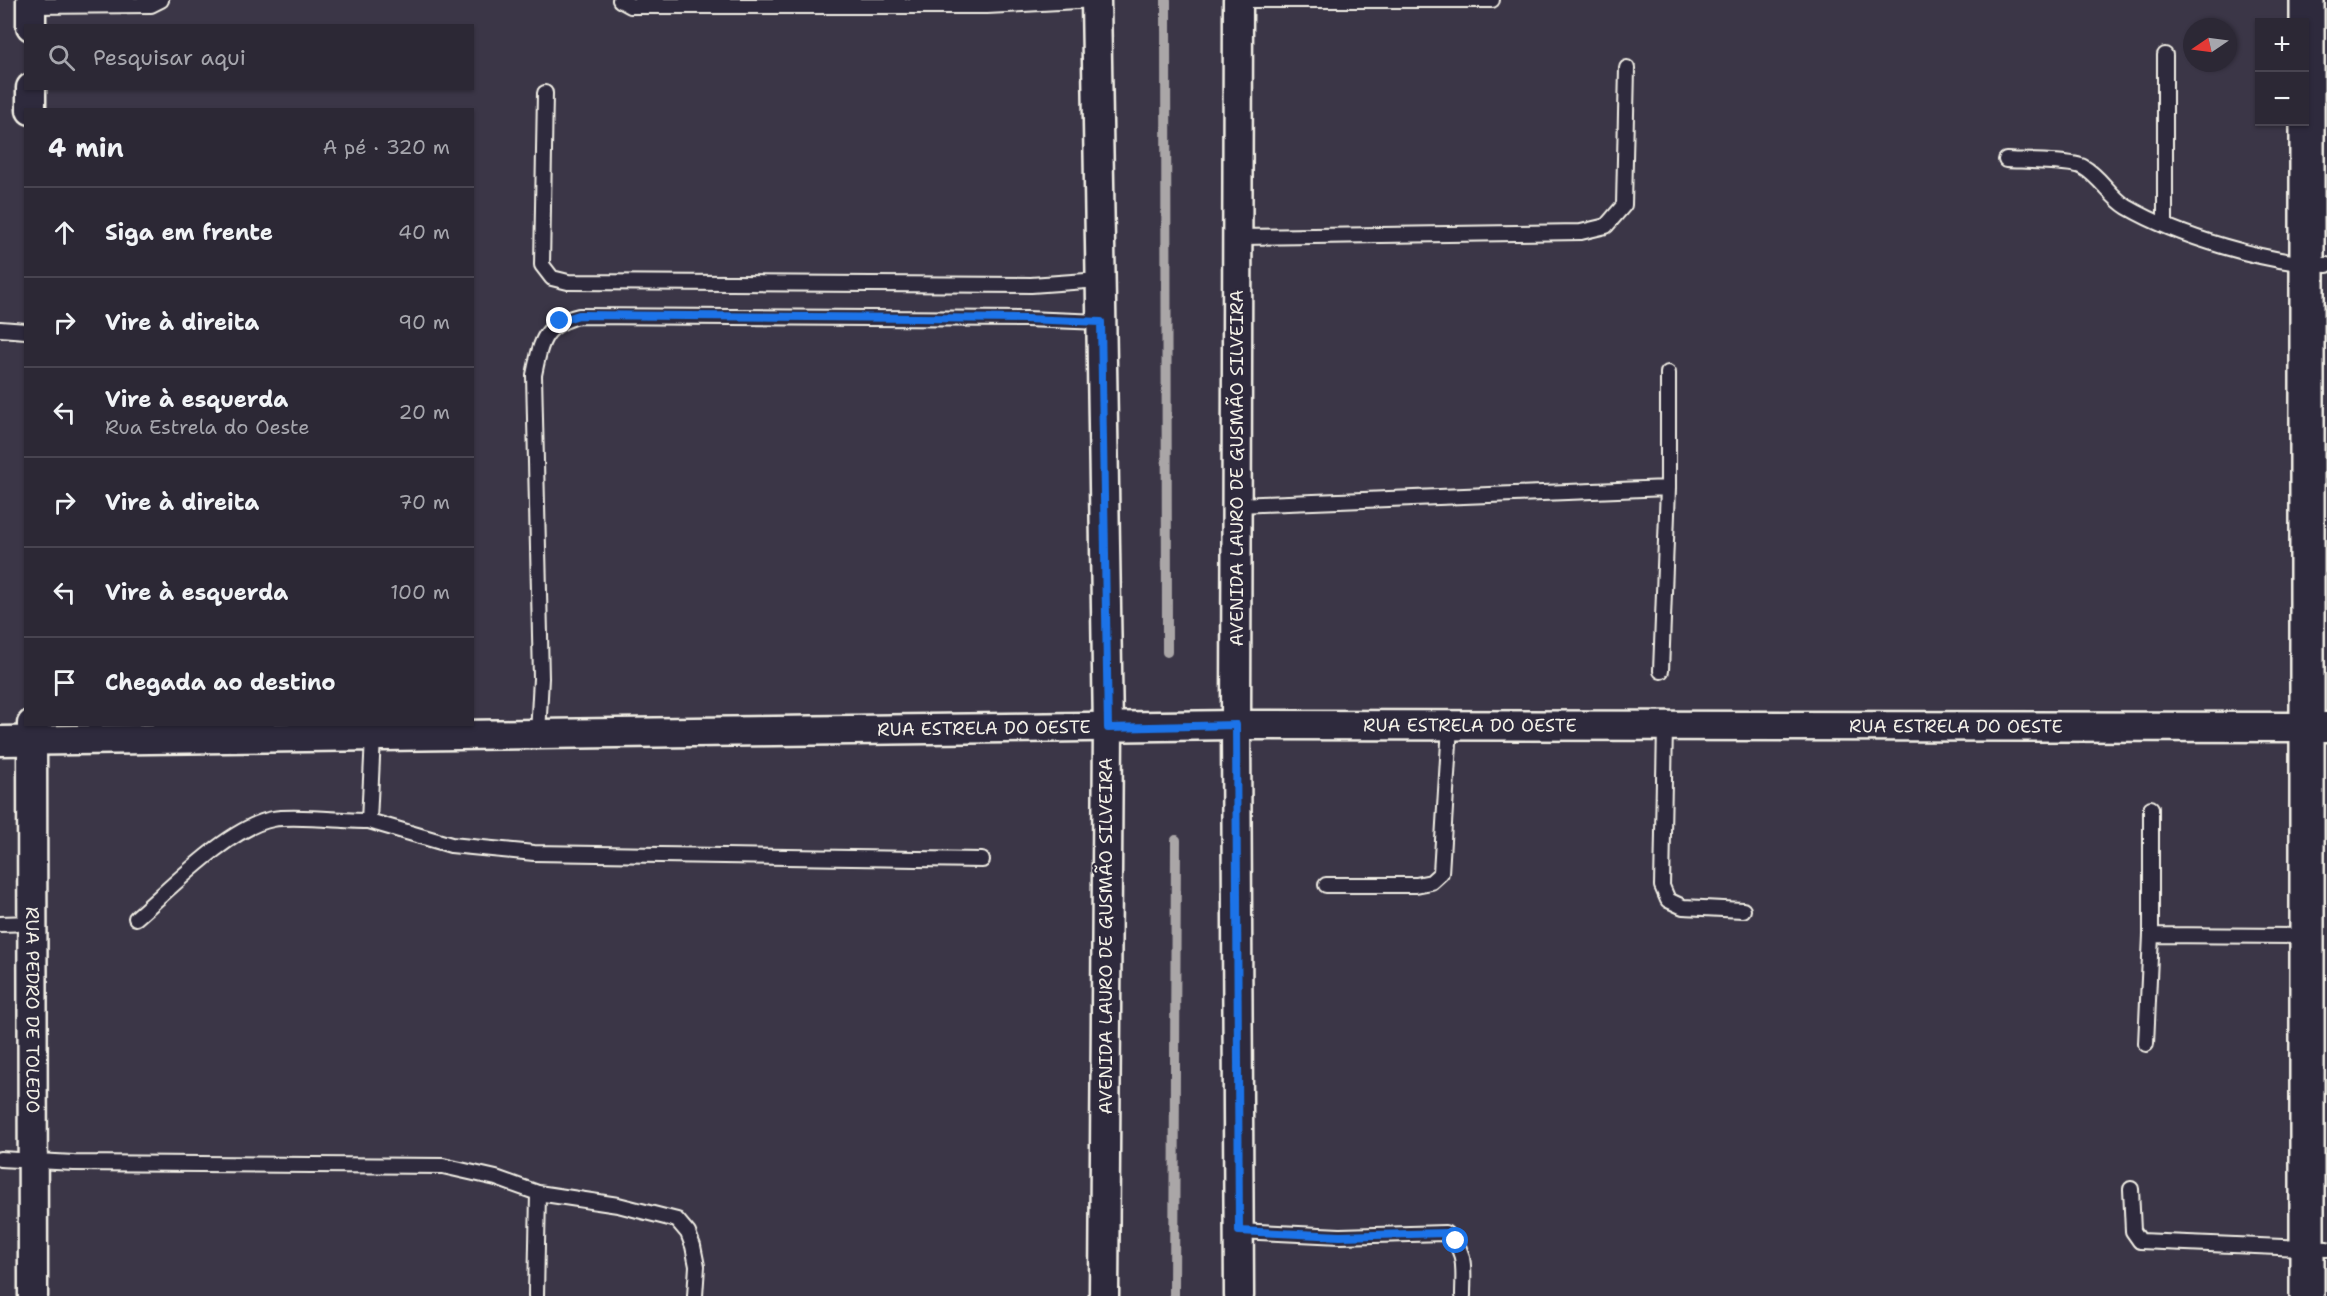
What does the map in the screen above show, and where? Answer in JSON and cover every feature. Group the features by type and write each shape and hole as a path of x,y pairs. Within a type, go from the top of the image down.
{"street":[{"name":"AVENIDA LAURO DE GUSMÃO SILVEIRA","path":"1096,0 1108,728 1104,1296"},
{"name":"AVENIDA LAURO DE GUSMÃO SILVEIRA","path":"1238,0 1236,725 1239,1296"},
{"path":"2307,1296 2317,1248 2307,936 2312,894 2317,727 2317,264 2310,0"},
{"path":"31,90 31,108"},
{"name":"RUA ESTRELA DO OESTE","path":"0,741 32,733 372,737 432,730 538,734 1236,725 2317,727"},
{"name":"RUA PEDRO DE TOLEDO","path":"32,733 33,1296"}],"lane":[{"path":"31,10 151,4 161,0"},
{"path":"620,0 631,6 987,6 1096,0"},
{"path":"1243,0 1492,0"},
{"path":"2165,55 2165,225"},
{"path":"1238,237 1581,232 1606,226 1624,206 1628,68"},
{"path":"545,93 542,265 552,278 568,282 1019,285 1101,280"},
{"path":"2006,160 2081,166 2104,183 2124,206 2165,225 2227,247 2317,264"},
{"path":"538,734 541,678 534,375 539,348 545,334 560,321 579,315 1026,319 1101,322"},
{"path":"0,329 24,330"},
{"path":"1661,671 1668,488 1668,373"},
{"path":"1237,505 1668,488"},
{"path":"1326,885 1416,885 1431,882 1441,873 1449,726"},
{"path":"1665,727 1662,886 1668,900 1683,907 1743,910"},
{"path":"369,821 372,737"},
{"path":"2146,1044 2151,935 2151,808"},
{"path":"136,918 226,841 250,827 273,819 369,821 451,845 534,853 982,860"},
{"path":"0,924 32,923"},
{"path":"2151,935 2307,936"},
{"path":"0,1159 443,1166 496,1178 538,1193 618,1204 677,1221 688,1233 693,1246 697,1266 695,1296"},
{"path":"2132,1189 2133,1231 2140,1241 2317,1248"},
{"path":"536,1296 538,1193"},
{"path":"1239,1231 1340,1236 1445,1233 1456,1241 1463,1258 1463,1296"}],"waterway":[{"path":"1166,0 1167,652"},
{"path":"1174,1296 1176,840"}],"route":[{"path":"560,321 579,315 1026,319 1101,322 1108,728 1236,725 1239,1231 1340,1236 1445,1233 1456,1241"}]}
